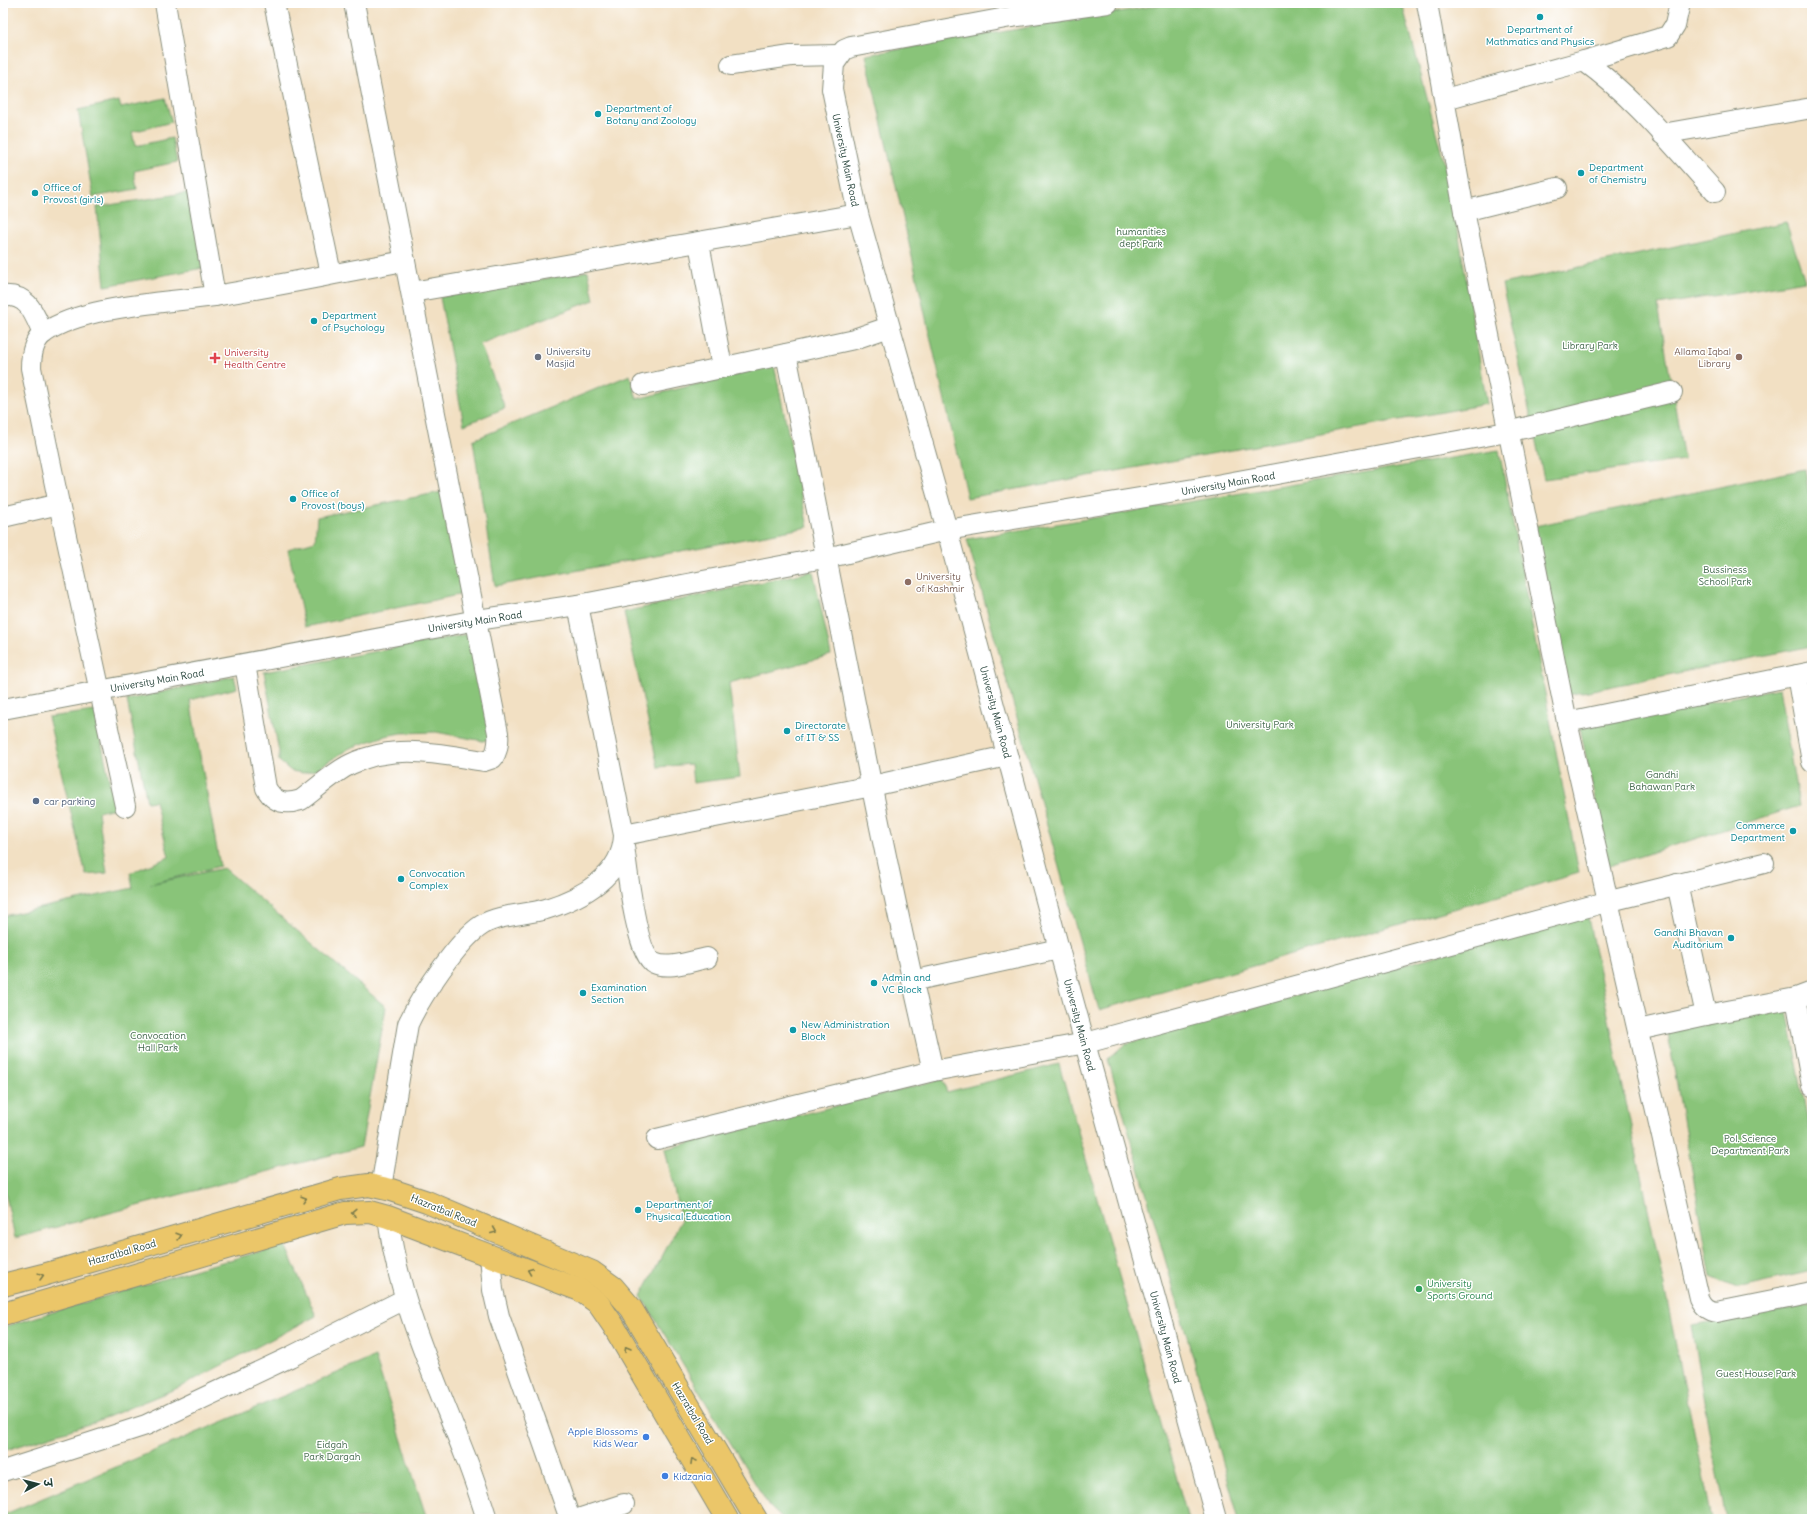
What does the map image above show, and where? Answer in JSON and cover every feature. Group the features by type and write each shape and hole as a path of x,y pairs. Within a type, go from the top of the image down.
{"main road":[{"name":"Hazratbal Road","path":"3,1285 43,1275 340,1189 369,1186 386,1189 427,1202 592,1272 613,1287 631,1308 756,1519"},
{"path":"386,1189 388,1217"},
{"path":"3,1314 345,1213 370,1212 388,1217 580,1290 598,1303 613,1325 726,1519"}],"street":[{"path":"165,3 215,296"},
{"path":"274,3 330,274"},
{"path":"245,664 266,788 270,796 277,801 293,803 301,800 350,764 385,752 420,751 484,761 493,758 499,742 477,620 354,3"},
{"path":"731,66 791,56 839,55 844,50 851,47 1010,10 1108,3"},
{"path":"1427,3 1464,211 1507,432 1567,722 1606,902 1638,1030 1697,1291 1702,1306 1710,1311 1718,1312 1812,1293"},
{"path":"1445,99 1584,61 1668,36 1675,25 1680,3"},
{"name":"University Main Road","path":"839,55 834,64 832,89 858,214 947,530 1059,948 1216,1519"},
{"path":"1584,61 1605,76 1626,96 1715,192"},
{"path":"1662,134 1812,108"},
{"path":"1464,211 1557,188"},
{"path":"412,292 858,214"},
{"path":"699,243 722,367"},
{"path":"125,806 31,368 31,358 35,344 43,334 64,323 106,312 145,304 215,296 405,261"},
{"path":"4,292 25,301 32,311 43,334"},
{"path":"643,385 854,339 889,327"},
{"path":"786,354 872,786 912,981 933,1071"},
{"name":"University Main Road","path":"3,709 477,620 578,605 827,557 947,530 1200,488 1507,432 1672,392"},
{"path":"3,517 59,504"},
{"path":"578,605 624,841 636,922 642,947 646,956 653,962 664,965 672,965 707,958"},
{"path":"1567,722 1805,674 1812,762"},
{"path":"624,841 1007,756"},
{"path":"386,1189 408,1024 415,1009 461,943 482,925 492,920 546,909 571,900 592,889 618,860 624,841"},
{"path":"657,1139 933,1071 1086,1043 1606,902 1764,863"},
{"path":"1677,884 1706,1015"},
{"path":"912,981 1059,948"},
{"path":"1638,1030 1804,995 1812,1086"},
{"path":"388,1217 391,1242 405,1299 465,1455 487,1519"},
{"path":"490,1255 493,1290 499,1316 570,1519"},
{"path":"3,1472 146,1425 290,1357 405,1299"},
{"path":"578,1519 624,1504"}],"green space":[{"name":"humanities dept Park","path":"1171,3 1402,3 1451,189 1487,404 967,498 866,55"},
{"path":"165,98 172,122 132,132 135,146 172,138 177,162 134,171 137,189 93,197 78,110 119,101 121,108"},
{"path":"191,192 203,268 105,286 97,207"},
{"name":"Library Park","path":"1786,222 1805,281 1658,305 1684,460 1544,479 1502,284"},
{"path":"588,271 594,300 480,344 505,408 464,425 440,297"},
{"path":"774,365 808,527 495,586 473,440 630,375 637,399"},
{"name":"University Park","path":"1499,450 1579,873 1099,1010 967,539"},
{"name":"Bussiness School Park","path":"1805,469 1812,515 1812,646 1568,695 1535,526"},
{"path":"441,492 463,594 305,627 288,549 315,541 317,517"},
{"path":"813,571 831,655 729,683 740,777 693,783 691,764 658,767 624,612"},
{"path":"469,634 492,738 483,741 436,732 401,733 385,736 350,748 315,770 303,773 291,771 279,761 279,752 264,672"},
{"name":"Convocation Hall Park","path":"234,676 237,688 190,700 220,866 150,884 224,868 386,1007 361,1147 15,1238 3,1182 3,916 133,888 130,873 169,857 155,801 147,802 127,700"},
{"name":"Gandhi Bahawan Park","path":"1779,688 1799,806 1609,866 1580,728"},
{"path":"95,711 115,808 98,812 107,873 86,875 48,717"},
{"name":"University Sports Ground","path":"1587,913 1712,1519 1239,1519 1108,1059 1125,1044"},
{"name":"Pol. Science Department Park","path":"1786,1005 1809,1128 1812,1127 1812,1271 1737,1288 1711,1277 1667,1029"},
{"path":"1059,1064 1188,1519 783,1519 769,1506 641,1296 681,1221 665,1149 942,1079 947,1092"},
{"path":"285,1245 316,1316 180,1387 92,1423 3,1451 3,1327 200,1268"},
{"name":"Guest House Park","path":"1812,1305 1812,1519 1726,1519 1711,1443 1691,1325"},
{"name":"Eidgah Park Dargah","path":"375,1357 427,1519 3,1519 3,1515"}],"place":[{"name":"Department of Mathmatics and Physics","path":"1540,17"},
{"name":"Department of Botany and Zoology","path":"598,114"},
{"name":"Department of Chemistry","path":"1581,173"},
{"name":"Office of Provost (girls)","path":"35,193"},
{"name":"Department of Psychology","path":"314,321"},
{"name":"University Masjid","path":"538,357"},
{"name":"Allama Iqbal Library","path":"1739,357"},
{"name":"University Health Centre","path":"215,358"},
{"name":"Office of Provost (boys)","path":"293,499"},
{"name":"University of Kashmir","path":"908,582"},
{"name":"Directorate of IT & SS","path":"787,731"},
{"name":"car parking","path":"36,801"},
{"name":"Commerce Department","path":"1793,831"},
{"name":"Convocation Complex","path":"401,879"},
{"name":"Gandhi Bhavan Auditorium","path":"1731,938"},
{"name":"Admin and VC Block","path":"874,983"},
{"name":"Examination Section","path":"583,993"},
{"name":"New Administration Block","path":"793,1030"},
{"name":"Department of Physical Education","path":"638,1210"},
{"name":"University Sports Ground","path":"1419,1289"},
{"name":"Apple Blossoms Kids Wear","path":"646,1437"},
{"name":"Kidzania","path":"665,1476"}]}
